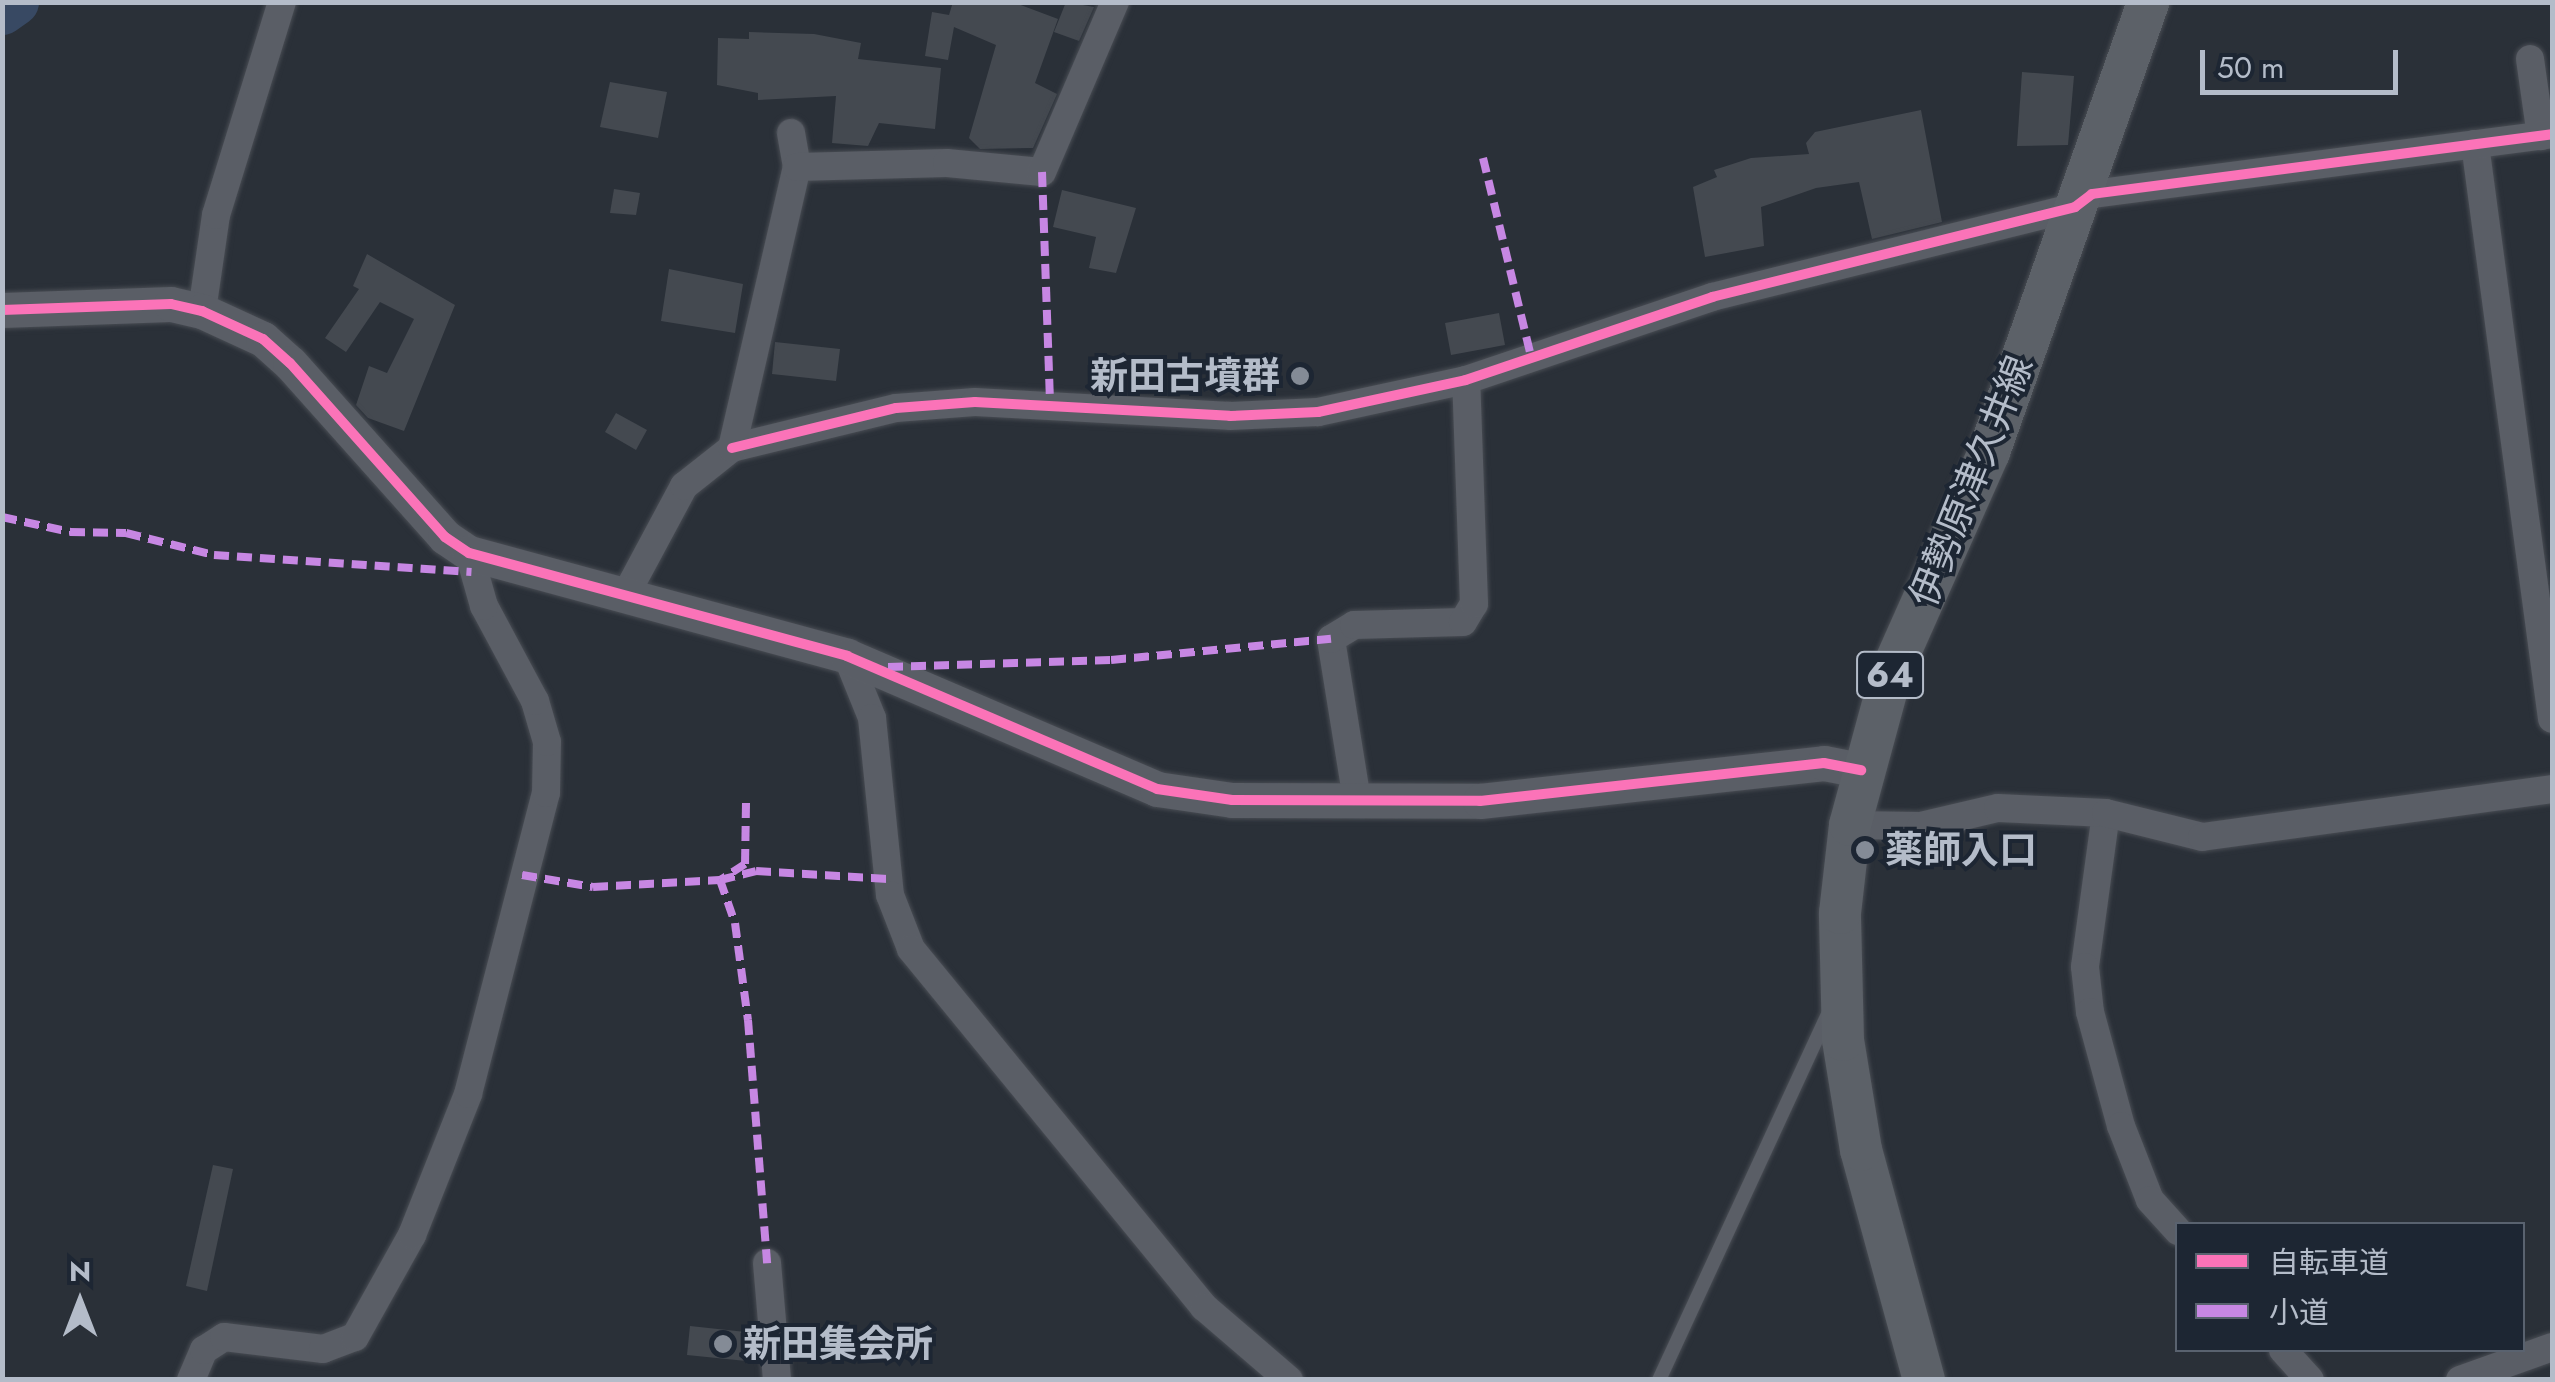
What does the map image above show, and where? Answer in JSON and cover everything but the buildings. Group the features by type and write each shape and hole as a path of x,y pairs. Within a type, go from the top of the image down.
{"main road":[{"name":"伊勢原津久井線","path":"1924,1380 1862,1150 1841,1006 1840,913 1850,825 1861,770 1892,670 1989,452 2148,2"}],"street":[{"path":"202,311 216,215 282,2"},
{"path":"797,166 947,163 1042,172 1114,2"},
{"path":"625,596 684,486 732,448 896,408 1050,402 1274,418 1466,380 1712,297 2075,208 2092,194 2547,135 2530,59"},
{"path":"732,448 797,166 791,133"},
{"path":"2475,144 2552,719"},
{"path":"2,310 171,304 202,311 262,340 290,362 445,537 469,553 847,656 1157,789 1232,800 1480,801 1824,764 1861,770"},
{"path":"1357,800 1331,639 1354,625 1463,622 1474,604 1466,380"},
{"path":"191,1380 204,1350 224,1337 323,1348 354,1337 412,1235 468,1094 546,792 547,742 535,701 484,606 469,553"},
{"path":"847,656 872,718 890,895 910,948 1204,1307 1289,1380"},
{"path":"1850,825 1921,826 1998,808 2106,813 2202,836 2552,789"},
{"path":"2106,813 2086,967 2090,1012 2121,1126 2150,1200 2175,1228"},
{"path":"767,1263 777,1380"},
{"path":"2460,1380 2552,1347"},
{"path":"2285,1352 2310,1380"}],"lane":[{"path":"1658,1380 1826,1011 1841,1006"}],"waterway":[{"path":"2,11 15,2"}],"marked path":[{"path":"1483,158 1532,361"},
{"path":"1042,172 1050,402"},
{"path":"2,517 70,532 126,533 214,555 471,572"},
{"path":"888,667 1111,660 1331,639"},
{"path":"746,803 745,864 720,880 735,923 748,1020 767,1263"},
{"path":"522,875 593,887 720,880 756,871 888,879"}],"cycle path":[{"path":"732,448 896,408 975,402 1230,416 1318,412 1466,380 1712,297 2075,207 2092,194 2552,134"},
{"path":"2,310 171,304 202,311 263,339 290,363 445,537 469,553 847,656 1157,789 1232,800 1480,801 1824,763 1861,770"}],"place":[{"name":"新田古墳群","path":"1300,376"},
{"name":"薬師入口","path":"1865,850"},
{"name":"新田集会所","path":"723,1344"}]}
